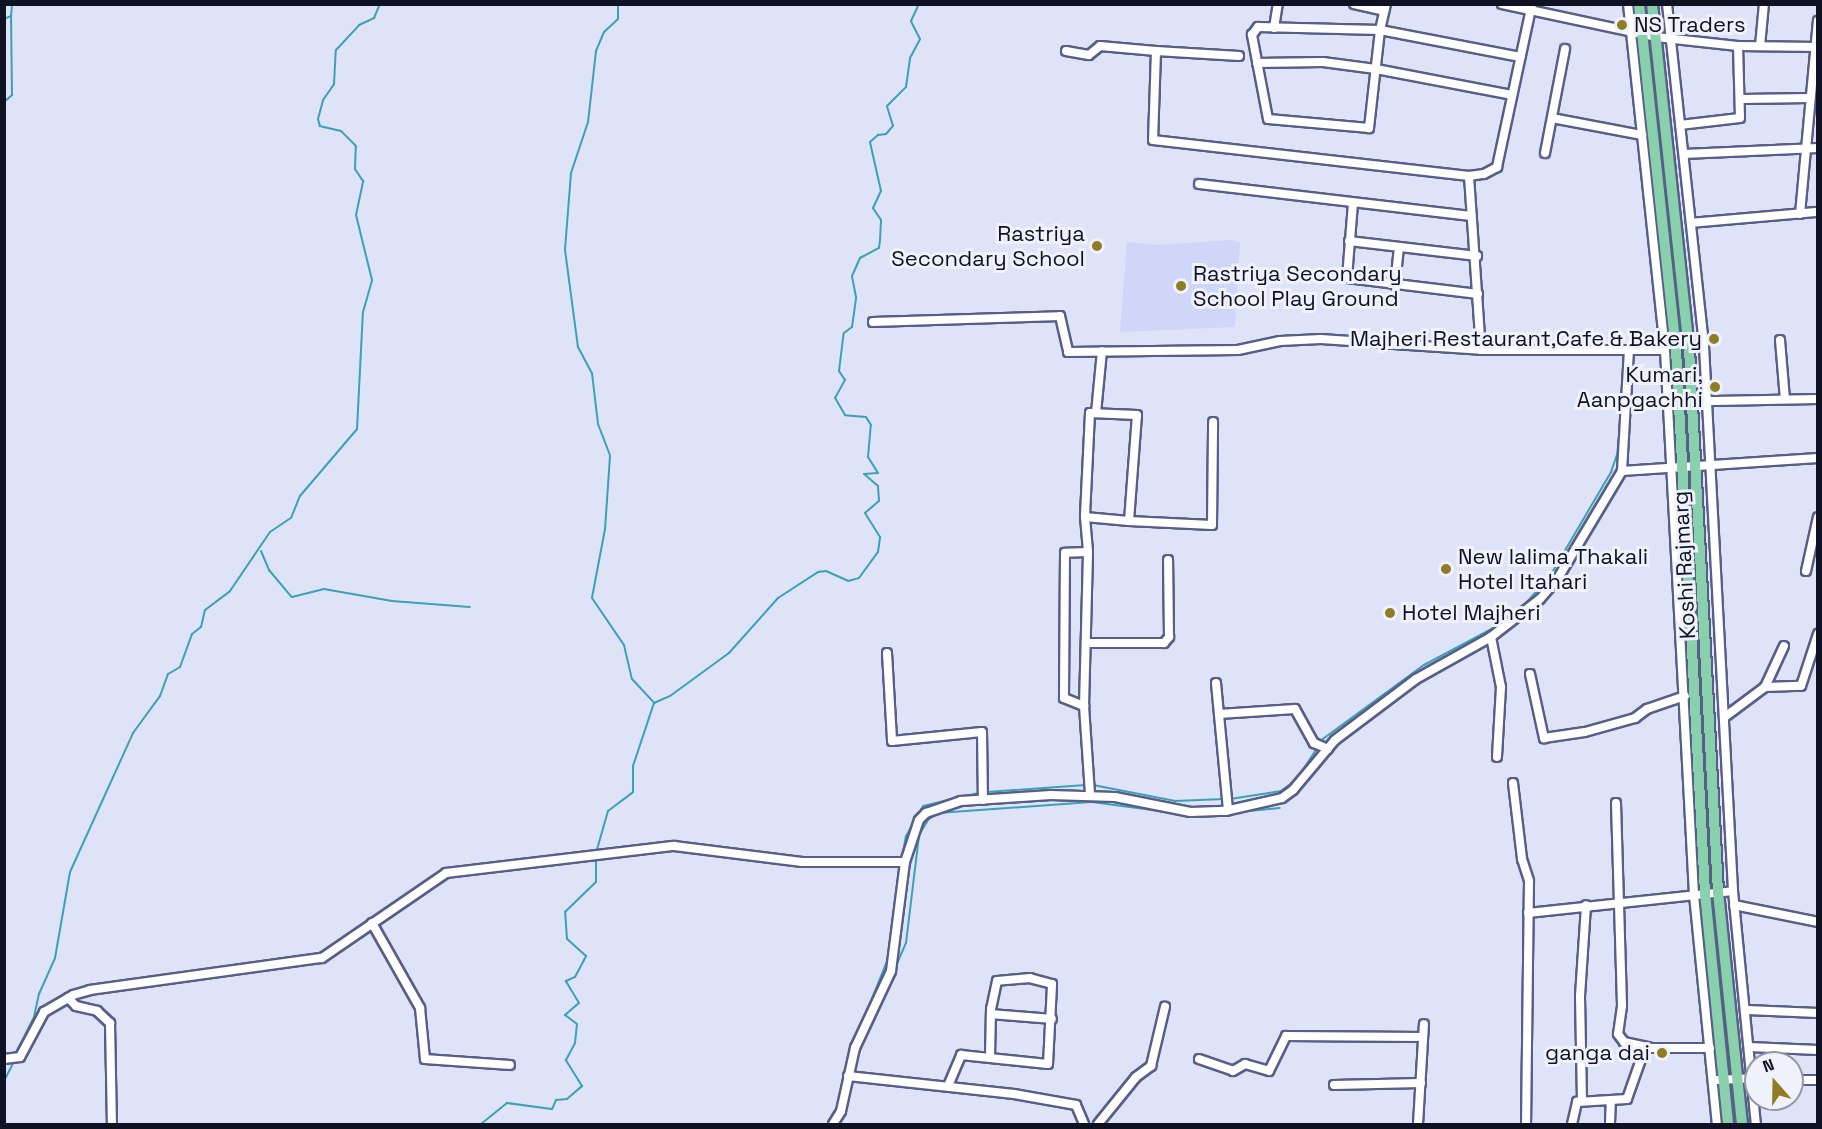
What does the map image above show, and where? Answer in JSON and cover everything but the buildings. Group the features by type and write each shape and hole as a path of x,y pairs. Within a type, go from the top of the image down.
{"main road":[{"name":"Koshi Rajmarg","path":"1639,4 1670,402 1685,466 1705,893 1718,1080 1728,1125"},
{"name":"Koshi Rajmarg","path":"1652,4 1699,464 1718,892 1742,1125"}],"street":[{"path":"1274,28 1278,4"},
{"path":"1354,4 1385,8 1380,30 1369,128 1269,119 1257,63 1253,30 1274,28 1380,30 1520,57"},
{"path":"1502,4 1656,38 1738,46 1816,47"},
{"path":"1628,4 1670,402 1694,895 1710,1048 1718,1080 1717,1125"},
{"path":"1667,4 1691,223 1713,463 1733,891 1750,1051"},
{"path":"1760,46 1764,4"},
{"path":"1156,51 1153,140 1469,176 1497,167 1531,9"},
{"path":"1800,214 1804,148 1818,21"},
{"path":"1065,51 1089,55 1100,46 1239,56"},
{"path":"1680,125 1740,118 1742,99 1738,46"},
{"path":"1545,153 1565,49"},
{"path":"1257,63 1323,62 1376,69 1512,95"},
{"path":"1742,99 1809,98"},
{"path":"1552,118 1642,135"},
{"path":"1684,154 1818,148"},
{"path":"1469,176 1471,216 1477,256 1481,350"},
{"path":"1199,184 1471,216"},
{"path":"1353,203 1347,278 1478,294"},
{"path":"1691,223 1818,212"},
{"path":"1349,242 1477,256"},
{"path":"1395,285 1399,247"},
{"path":"873,322 1060,315 1068,352 1238,350 1280,341 1321,339 1481,350 1665,350"},
{"path":"1780,340 1785,399"},
{"path":"833,1125 841,1111 855,1048 891,971 905,862 918,820 926,813 948,803 983,800 1090,795 1191,812 1228,810 1281,798 1293,790 1328,749 1416,679 1491,637 1540,599 1558,578 1622,471 1629,350"},
{"path":"1096,413 1102,351"},
{"path":"1670,402 1818,399"},
{"path":"1090,795 1084,706 1088,552 1085,517 1090,413 1137,415 1128,521"},
{"path":"1085,517 1212,525 1213,422"},
{"path":"1622,471 1713,463 1818,458"},
{"path":"1806,571 1818,517"},
{"path":"1084,706 1064,698 1065,553 1088,552"},
{"path":"1087,644 1164,643 1169,637 1168,560"},
{"path":"1766,687 1801,686 1818,634"},
{"path":"1491,637 1501,687 1497,757"},
{"path":"1726,716 1766,687 1784,646"},
{"path":"887,653 892,741 982,732 983,800"},
{"path":"1530,674 1544,738 1585,732 1635,718 1647,709 1685,696"},
{"path":"1216,683 1228,810"},
{"path":"1219,714 1295,709 1314,742 1328,749"},
{"path":"1513,783 1522,859 1528,876 1526,1125"},
{"path":"1616,803 1622,1006 1618,1034 1624,1042 1648,1047 1710,1048"},
{"path":"4,1059 20,1057 44,1012 68,998 90,990 322,958 446,873 594,858 674,846 802,862 905,862"},
{"path":"1528,913 1733,891"},
{"path":"1582,1101 1581,973 1586,905"},
{"path":"1734,905 1818,922"},
{"path":"372,923 420,1008 425,1059 510,1065"},
{"path":"948,1086 961,1055 1048,1064 1052,984 1030,978 997,981 991,1014 990,1057"},
{"path":"68,998 76,1006 97,1011 110,1023 112,1125"},
{"path":"1098,1125 1136,1077 1151,1066 1165,1007"},
{"path":"1747,1010 1818,1013"},
{"path":"991,1014 1052,1019"},
{"path":"1418,1125 1425,1024"},
{"path":"1199,1059 1233,1071 1245,1064 1269,1071 1286,1036 1423,1037"},
{"path":"1572,1125 1575,1104 1582,1101 1624,1101 1630,1096 1642,1051 1648,1047"},
{"path":"1749,1047 1818,1050"},
{"path":"848,1076 948,1086 1076,1105 1084,1125"},
{"path":"1718,1080 1744,1079"},
{"path":"1335,1085 1421,1083"},
{"path":"1610,1125 1611,1101"}],"shaded area":[{"name":"Rastriya Secondary School Play Ground","path":"1232,240 1240,242 1235,327 1120,332 1127,242 1157,245"}],"waterway":[{"path":"4,19 11,16 12,4"},
{"path":"15,1055 34,1017 39,994 55,958 70,872 133,733 160,696 168,674 180,667 192,634 201,627 205,610 230,591 270,532 291,518 300,496 357,429 363,312 372,280 356,215 363,181 355,169 356,146 341,131 320,126 318,119 323,100 334,84 336,50 359,25 374,18 380,4"},
{"path":"618,4 618,19 604,32 596,51 588,122 571,173 565,250 578,347 592,373 598,424 610,456 605,529 592,598 624,645 632,679 654,703"},
{"path":"481,1124 507,1103 552,1109 556,1100 567,1099 582,1086 566,1060 575,1043 577,1024 565,1015 579,1003 566,981 575,977 586,956 567,939 565,912 596,882 596,853 608,811 633,792 633,766 654,703 670,696 729,653 778,598 818,572 826,571 848,581 859,578 878,552 880,537 865,513 879,501 878,486 864,474 878,473 868,457 871,425 866,417 845,415 835,398 845,380 839,371 844,333 852,327 856,297 852,276 860,258 879,248 881,220 873,208 881,191 870,142 878,135 886,134 893,126 887,106 906,87 910,58 920,39 911,21 919,4"},
{"path":"4,102 12,95 11,16"},
{"path":"1320,741 1424,665 1497,626 1526,603 1550,576 1611,472 1617,455 1621,417"},
{"path":"261,551 269,570 292,597 324,589 392,601 470,607"},
{"path":"1230,799 1281,791 1297,779 1317,748"},
{"path":"987,792 1086,785"},
{"path":"1093,785 1175,801 1224,799"},
{"path":"902,858 906,836 923,806 978,793"},
{"path":"870,1026 906,943 919,835 928,820 938,813 1092,802 1197,816 1280,808"},
{"path":"898,885 900,867"},
{"path":"861,1026 888,959"},
{"path":"4,1081 15,1059"}],"place":[{"name":"NS Traders","path":"1622,25"},
{"name":"Rastriya Secondary School","path":"1097,246"},
{"name":"Rastriya Secondary School Play Ground","path":"1181,286"},
{"name":"Majheri Restaurant,Cafe & Bakery","path":"1714,339"},
{"name":"Kumari, Aanpgachhi","path":"1715,387"},
{"name":"New lalima Thakali Hotel Itahari","path":"1446,569"},
{"name":"Hotel Majheri","path":"1390,613"},
{"name":"ganga dai","path":"1662,1053"}]}
